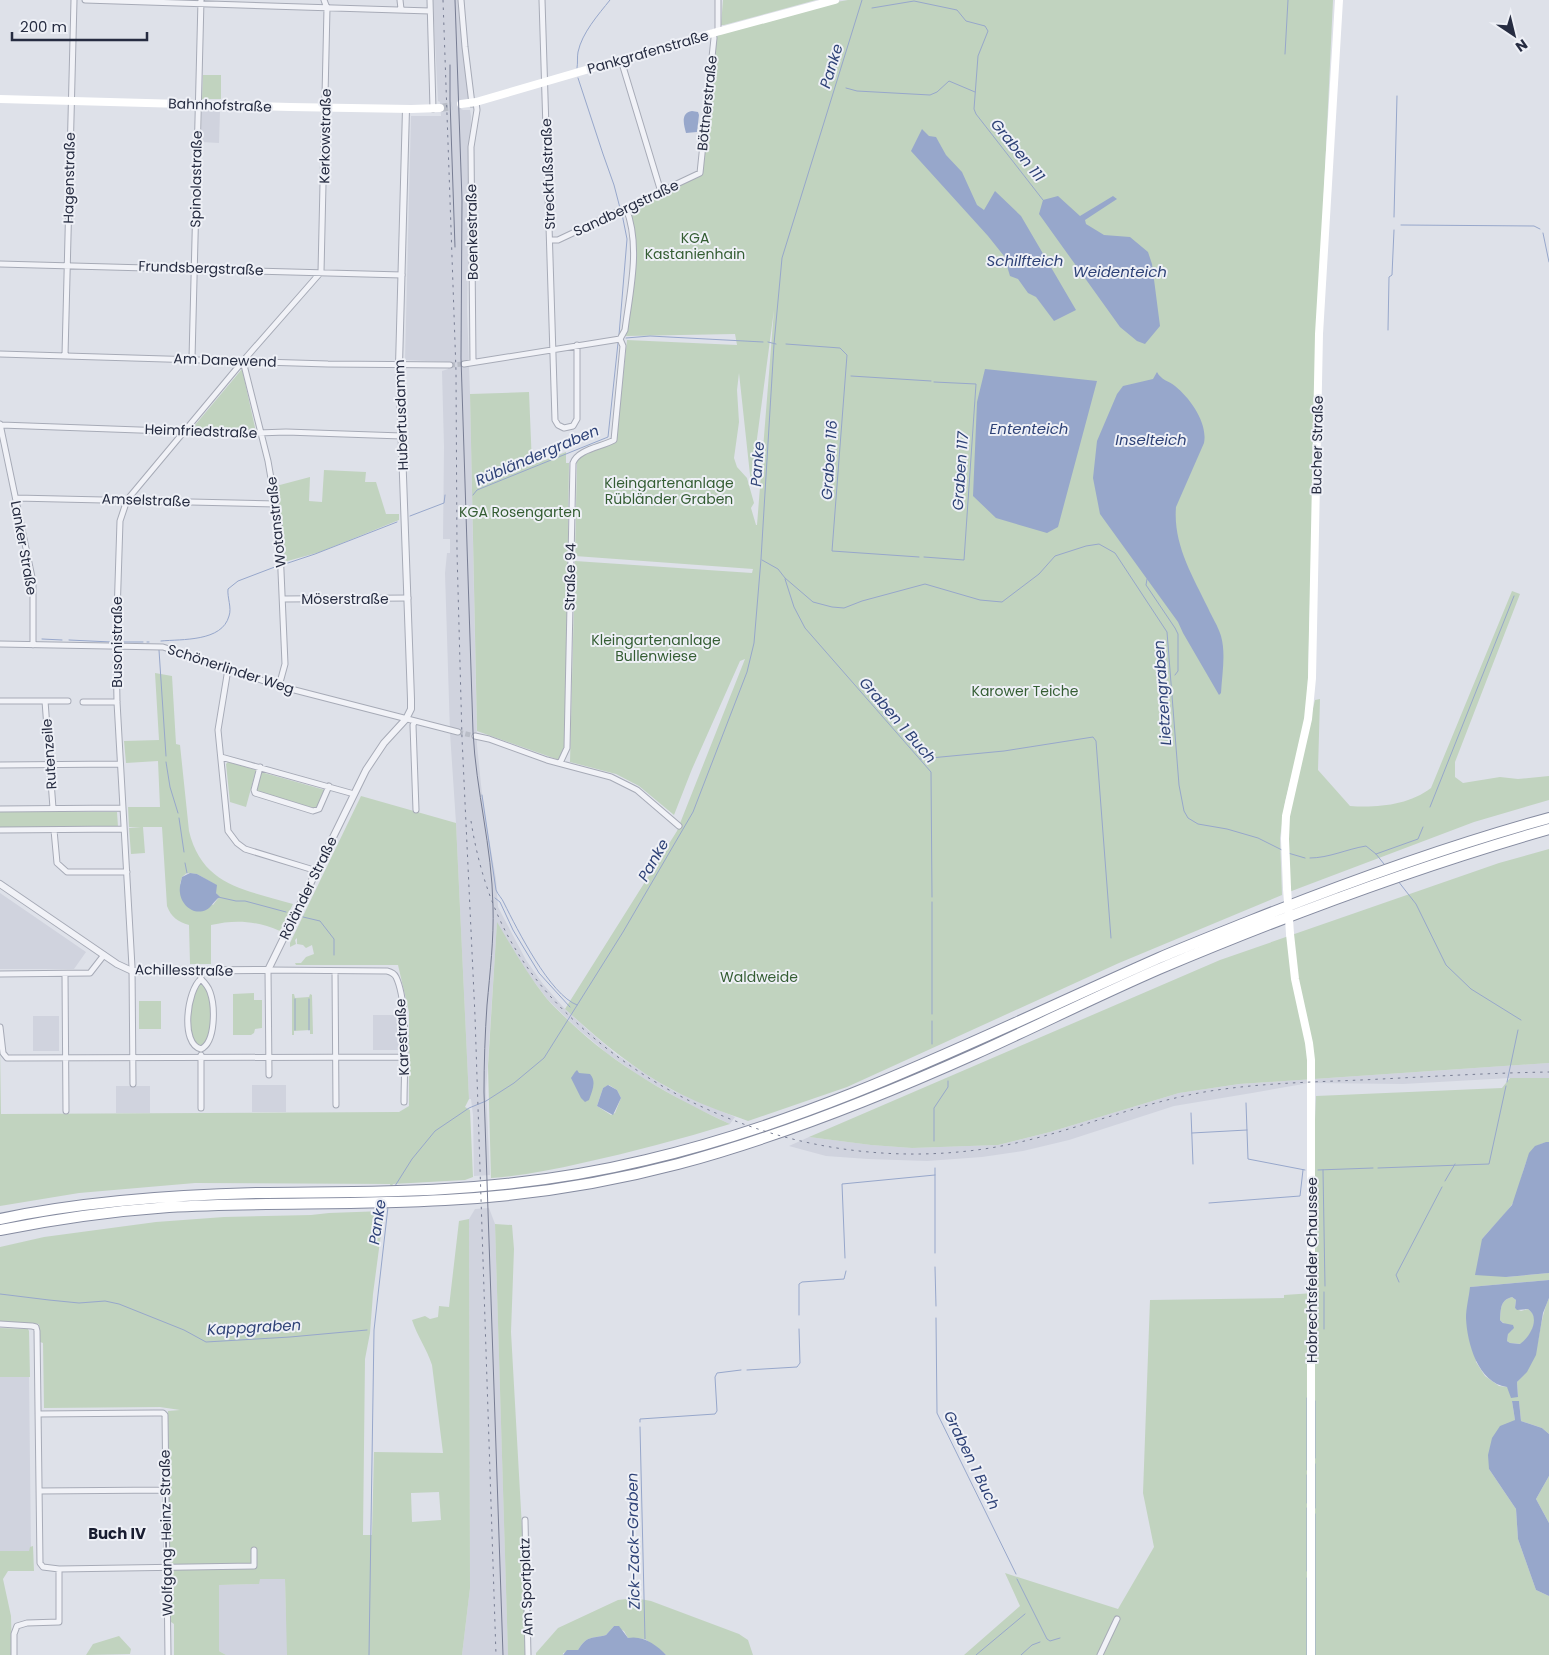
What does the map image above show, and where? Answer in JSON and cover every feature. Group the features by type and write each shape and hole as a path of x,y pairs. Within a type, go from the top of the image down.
{"highway":[{"path":"0,1230 86,1216 167,1207 390,1202 472,1198 584,1184 674,1165 734,1148 870,1098 973,1055 1157,970 1391,873 1549,818"},
{"path":"0,1219 89,1204 175,1196 394,1191 508,1184 567,1177 648,1160 724,1140 855,1092 994,1033 1162,956 1316,895 1549,829"}],"main road":[{"name":"Pankgrafenstraße","path":"456,105 474,103 835,0"},
{"name":"Bucher Straße","path":"1287,888 1286,822 1289,797 1304,737 1311,698 1319,334 1339,0"},
{"name":"Bahnhofstraße","path":"0,99 326,108 437,109"},
{"name":"Hobrechtsfelder Chaussee","path":"1287,888 1295,979 1311,1050 1312,1075 1311,1655"}],"street":[{"name":"Hagenstraße","path":"65,355 74,0"},
{"path":"85,0 430,10"},
{"name":"Kerkowstraße","path":"321,272 326,108 327,8 324,0"},
{"path":"400,0 401,9"},
{"path":"430,0 437,109"},
{"name":"Boenkestraße","path":"461,0 464,47 474,103 477,110 471,147 473,362"},
{"name":"Streckfußstraße","path":"542,0 556,420 560,427 567,428 574,425 577,419 577,345"},
{"name":"Böttnerstraße","path":"700,173 718,0"},
{"name":"Spinolastraße","path":"192,359 201,2"},
{"path":"621,60 661,192"},
{"name":"Hubertusdamm","path":"406,109 399,365 411,699 411,709 406,719"},
{"name":"Sandbergstraße","path":"551,240 558,240 700,173"},
{"name":"Straße 94","path":"560,763 567,748 573,462 580,454 614,440 623,346 620,339 625,330 634,248 633,234 626,208"},
{"name":"Frundsbergstraße","path":"0,264 402,275"},
{"name":"Busonistraße","path":"133,1084 132,971 117,702 116,646 120,521 127,500 243,361 321,272"},
{"path":"464,364 620,339"},
{"name":"Am Danewend","path":"0,354 450,365"},
{"name":"Wotanstraße","path":"243,361 262,433 276,504 281,552 285,664 279,686"},
{"name":"Heimfriedstraße","path":"0,424 184,431 402,436"},
{"name":"Lanker Straße","path":"0,424 33,582 33,645"},
{"name":"Amselstraße","path":"16,498 276,504"},
{"name":"Möserstraße","path":"283,599 408,598"},
{"name":"Schönerlinder Weg","path":"0,644 163,647 279,686 458,732"},
{"path":"228,669 218,730 227,825 231,837 245,849 317,871"},
{"name":"Rutenzeile","path":"45,701 53,808"},
{"path":"0,702 68,701"},
{"path":"83,702 117,702"},
{"name":"Röländer Straße","path":"268,1075 268,970 354,794 378,750 406,719"},
{"path":"415,721 412,725 416,810"},
{"path":"475,736 611,777 636,790 679,826"},
{"path":"221,757 354,794"},
{"path":"0,765 120,764"},
{"path":"260,767 254,790 255,793 313,811 319,809 329,786"},
{"path":"0,808 122,808"},
{"path":"0,830 124,829"},
{"path":"54,830 57,863 68,872 126,872"},
{"name":"Achillesstraße","path":"0,884 117,964 132,971 387,970 393,973"},
{"path":"0,974 90,973 104,955"},
{"path":"200,971 201,979 210,992 213,1013 210,1039 208,1044 201,1049"},
{"path":"336,971 336,1105"},
{"name":"Karestraße","path":"393,973 396,977 404,1007 404,1102"},
{"path":"65,974 66,1111"},
{"path":"201,979 194,986 191,993 188,1013 194,1046 201,1049"},
{"path":"0,1027 3,1053 6,1058 404,1057"},
{"path":"201,1049 201,1108"},
{"path":"0,1324 36,1327 40,1563 46,1568 59,1569 254,1566 254,1550"},
{"name":"Wolfgang-Heinz-Straße","path":"38,1414 163,1413 166,1419 165,1490 168,1655"},
{"path":"39,1492 165,1490"},
{"name":"Am Sportplatz","path":"525,1520 528,1655"},
{"path":"14,1655 14,1631 17,1626 27,1623 59,1622 59,1569"},
{"path":"1100,1655 1117,1619"}],"shaded area":[{"path":"433,0 460,0 469,99 461,102 461,109 470,110 471,116 467,309 477,745 483,804 496,879 498,907 526,960 543,984 565,1009 589,1031 616,1054 655,1080 674,1091 735,1117 730,1124 690,1105 641,1077 608,1054 548,1000 523,967 497,923 486,1091 490,1175 474,1176 473,1115 471,1099 469,1099 450,733 445,573 447,553 450,553 450,539 443,539 444,447 442,371 448,369 448,362 405,360 411,116 441,116 440,102 438,101"},
{"path":"202,110 220,111 219,143 201,142"},
{"path":"0,893 86,952 74,969 0,969"},
{"path":"373,1015 399,1015 399,1050 373,1050"},
{"path":"33,1016 59,1016 59,1051 33,1051"},
{"path":"1549,1063 1549,1078 1510,1078 1403,1084 1309,1083 1174,1106 1069,1140 1023,1151 982,1157 927,1161 868,1159 826,1156 789,1146 809,1137 912,1148 998,1145 1050,1132 1179,1093 1239,1084"},
{"path":"252,1085 286,1085 286,1112 252,1112"},
{"path":"116,1086 150,1086 150,1113 116,1113"},
{"path":"489,1208 495,1224 508,1655 462,1655 470,1588 469,1219 475,1209"},
{"path":"0,1377 29,1377 31,1551 0,1551"},
{"path":"259,1579 285,1579 286,1616 289,1617 289,1655 226,1655 219,1651 219,1585 259,1584"}],"green space":[{"path":"723,0 816,0 721,25"},
{"name":"Karower Teiche","path":"848,0 1333,0 1317,340 1307,715 1285,802 1280,838 1282,895 1119,963 847,1087 748,1121 691,1099 658,1082 616,1053 565,1009 677,831 745,659 740,661 692,769 674,815 639,786 616,774 570,762 575,561 752,573 753,569 575,556 577,458 616,442 627,340 737,345 735,334 626,336 636,256 629,209 702,175 717,35","holes":["774,310 757,525 751,508 754,503 747,478 737,467 734,458 739,422 737,390 739,373 751,484"]},
{"path":"203,75 221,75 221,99 202,99"},
{"path":"242,369 256,432 191,431 195,425"},
{"name":"KGA Rosengarten","path":"529,392 532,465 566,452 566,463 569,463 565,749 559,760 477,731 470,394"},
{"path":"324,470 366,472 365,482 376,482 386,514 399,514 399,520 320,552 284,562 276,486 310,477 309,501 322,502"},
{"path":"1512,591 1520,594 1455,762 1455,777 1463,783 1500,777 1518,779 1549,776 1549,800 1474,822 1289,892 1287,834 1291,800 1315,700 1320,699 1318,770 1350,806 1382,806 1403,802 1422,794 1431,788"},
{"path":"155,673 172,676 176,744 180,745 189,831 195,849 204,864 215,875 228,883 293,904 280,931 246,922 211,925 211,964 190,964 189,925 175,919 167,906 162,827 143,827 145,853 131,854 129,828 141,827 129,827 128,807 160,807 158,761 126,763 124,741 159,740","holes":["187,873 197,874 216,885 216,893 219,897 213,905 180,884 182,877"]},
{"path":"228,762 256,770 246,807 230,802 226,764"},
{"path":"261,772 325,790 317,807 313,809 258,793 256,789"},
{"path":"361,796 456,823 469,1099 465,1107 470,1110 473,1177 465,1180 393,1184 391,1188 390,1184 195,1183 79,1193 0,1206 0,1046 1,1114 399,1112 409,1106 409,1012 398,965 296,965 295,963 301,963 306,957 314,954 312,945 306,948 303,945 297,944 297,938 295,940 296,944 290,947 290,943"},
{"path":"0,812 117,812 118,827 0,827"},
{"path":"1549,849 1549,1063 1239,1084 1179,1093 1050,1132 998,1145 912,1148 809,1137 1220,960 1499,863"},
{"path":"497,922 527,971 547,999 587,1037 645,1079 687,1103 730,1124 601,1159 514,1176 491,1178 488,1066","holes":["609,1085 617,1090 621,1098 615,1113 611,1115 597,1106 603,1088"]},
{"path":"200,983 204,984 207,992 212,1016 209,1032 202,1047 196,1045 190,1021 193,1000"},
{"path":"254,993 254,1000 262,1000 262,1028 255,1029 251,1035 233,1035 233,994"},
{"path":"292,994 294,994 295,998 312,995 313,1034 310,1034 310,1030 294,1031 294,1035 292,1035"},
{"path":"139,1001 161,1001 161,1029 139,1029"},
{"path":"1510,1078 1549,1078 1549,1142 1540,1145 1533,1151 1524,1168 1511,1206 1482,1239 1506,1277 1549,1273 1549,1280 1470,1287 1476,1362 1485,1376 1499,1386 1507,1387 1518,1397 1517,1382 1526,1372 1535,1352 1549,1298 1549,1434 1542,1428 1521,1421 1519,1401 1512,1401 1515,1420 1489,1469 1516,1509 1518,1539 1536,1590 1549,1596 1549,1655 964,1655 1020,1606 1005,1573 1118,1609 1154,1547 1143,1493 1150,1300 1284,1298 1284,1295 1314,1293 1313,1166 1316,1096 1502,1088"},
{"path":"384,1211 370,1333 365,1359 363,1535 372,1535 374,1452 443,1453 432,1365 412,1320 425,1316 430,1319 438,1317 439,1306 449,1307 459,1221 469,1219 470,1588 462,1655 287,1655 285,1579 260,1579 259,1584 219,1585 219,1651 226,1655 174,1655 174,1624 171,1622 168,1411 180,1410 160,1407 44,1408 43,1343 40,1342 39,1324 0,1321 0,1247 44,1237 156,1222","holes":["439,1492 441,1520 412,1522 411,1493"]},
{"path":"495,1224 512,1225 514,1249 511,1332 522,1528 526,1655 508,1655"},
{"path":"1512,1297 1516,1300 1515,1308 1521,1311 1528,1309 1534,1317 1531,1332 1521,1344 1507,1341 1508,1333 1512,1330 1500,1320 1503,1303"},
{"path":"0,1328 28,1329 30,1377 0,1377"},
{"path":"1549,1476 1549,1523 1536,1499"},
{"path":"33,1546 34,1571 8,1571 3,1579 11,1616 12,1655 0,1655 0,1551 29,1551 30,1547"},
{"path":"635,1598 651,1601 739,1634 748,1640 753,1655 666,1655 645,1639 628,1638 624,1631 614,1626 606,1635 584,1642 578,1650 563,1653 563,1655 536,1655 558,1628 618,1600"},
{"path":"119,1636 131,1649 130,1654 86,1655 93,1644"}],"water":[{"path":"688,112 698,112 699,115 697,132 686,133 684,117"},
{"name":"Schilfteich","path":"922,129 929,136 936,137 946,155 962,172 977,205 984,210 995,191 1021,216 1076,310 1054,321 1036,297 1028,293 1018,279 1010,276 1004,256 911,151"},
{"name":"Weidenteich","path":"1058,196 1080,216 1113,196 1117,199 1085,220 1086,224 1104,235 1130,237 1148,252 1152,264 1160,326 1145,344 1137,341 1120,327 1039,214 1043,200"},
{"name":"Ententeich","path":"985,369 1097,381 1058,527 1047,533 996,518 973,496 977,402"},
{"name":"Inselteich","path":"1157,372 1175,386 1192,404 1201,419 1205,435 1204,443 1176,507 1176,521 1177,534 1185,559 1221,636 1223,664 1221,693 1219,695 1178,622 1100,514 1093,478 1097,441 1117,394 1123,386 1153,379"},
{"path":"190,873 197,874 217,885 216,893 220,897 206,910 197,911 188,908 181,897 182,877"},
{"path":"577,1070 579,1073 590,1074 593,1080 589,1100 585,1102 571,1078"},
{"path":"608,1085 617,1090 621,1098 613,1115 597,1106 603,1088"},
{"path":"1549,1142 1549,1273 1506,1277 1475,1275 1482,1239 1512,1205 1529,1153 1535,1146"},
{"path":"1549,1280 1549,1298 1543,1313 1536,1355 1527,1372 1517,1382 1518,1397 1511,1398 1507,1387 1497,1384 1488,1378 1476,1360 1469,1339 1466,1318 1470,1287","holes":["1512,1297 1516,1300 1515,1308 1517,1310 1528,1309 1534,1317 1533,1327 1520,1344 1507,1341 1508,1334 1514,1328 1513,1325 1503,1323 1500,1320 1501,1309 1505,1300"]},
{"path":"1512,1401 1519,1401 1521,1421 1542,1428 1549,1434 1549,1476 1536,1499 1549,1523 1549,1596 1536,1590 1518,1539 1516,1509 1489,1469 1488,1455 1492,1438 1500,1426 1515,1420"},
{"path":"614,1626 619,1626 628,1638 644,1639 666,1655 563,1655 567,1650 578,1650 587,1640 606,1635"}],"waterway":[{"name":"Rübländergraben","path":"577,68 578,52 583,38 591,24 610,0"},
{"name":"Panke","path":"395,1186 412,1159 435,1131 469,1108 486,1101 514,1083 544,1058 623,932 693,812 747,672 754,643 774,344 782,258 862,0"},
{"path":"1285,54 1288,0"},
{"name":"Graben 111","path":"872,8 914,1 957,10 966,21 985,26 988,31 978,56 974,109 1043,200"},
{"name":"Rübländergraben","path":"578,78 620,208"},
{"path":"846,88 857,91 930,95 937,92 949,81 975,92"},
{"path":"1394,217 1397,96"},
{"name":"Rübländergraben","path":"619,335 627,239 622,214"},
{"path":"1401,225 1534,226 1540,229"},
{"path":"1388,330 1389,277 1392,275 1394,230"},
{"path":"1543,233 1549,262"},
{"name":"Rübländergraben","path":"626,338 650,336 763,342"},
{"name":"Panke","path":"768,342 776,344"},
{"name":"Rübländergraben","path":"473,495 477,490 608,437 618,343"},
{"name":"Graben 116","path":"786,344 840,348 847,355 832,551 919,557"},
{"name":"Graben 117","path":"851,376 931,381"},
{"name":"Graben 117","path":"924,557 964,560 976,384 934,382"},
{"name":"Rübländergraben","path":"410,516 444,503 445,495"},
{"name":"Rübländergraben","path":"285,564 397,522"},
{"name":"Lietzengraben","path":"762,560 778,569 785,578 813,602 832,607 844,608 862,601 925,584 980,600 1002,602 1039,574 1055,556 1099,544 1115,553 1167,632 1179,785 1184,811 1188,818 1198,824 1227,829 1258,838 1282,850"},
{"path":"25,557 27,564"},
{"name":"Rübländergraben","path":"161,641 200,638 218,631 225,624 230,613 228,589 238,581 280,565"},
{"path":"28,570 31,583"},
{"name":"Graben 1 Buch","path":"785,579 794,607 805,628 931,772 932,897"},
{"path":"1147,579 1146,585 1178,634 1178,671 1175,675"},
{"path":"1430,807 1514,596"},
{"path":"42,639 62,640"},
{"path":"69,640 111,642"},
{"path":"123,642 143,642"},
{"name":"Rübländergraben","path":"159,650 166,756"},
{"path":"920,759 1004,751 1093,737 1096,741 1111,938"},
{"name":"Rübländergraben","path":"166,762 170,787 178,813"},
{"path":"482,795 496,890 545,975 567,999 577,1005"},
{"path":"179,818 184,852"},
{"path":"1376,854 1418,839 1423,827"},
{"name":"Lietzengraben","path":"1310,858 1324,857 1366,846 1384,864"},
{"name":"Lietzengraben","path":"1288,853 1305,858"},
{"path":"185,863 187,873"},
{"name":"Lietzengraben","path":"1398,881 1416,904 1446,965 1471,989 1521,1020"},
{"path":"218,897 245,901 286,912"},
{"path":"495,898 500,902 513,930 539,973 570,1007"},
{"name":"Graben 1 Buch","path":"932,902 932,1014"},
{"path":"303,917 320,921 334,939 334,955"},
{"path":"295,999 295,1030"},
{"path":"309,999 309,1030"},
{"name":"Graben 1 Buch","path":"932,1021 932,1044"},
{"path":"1507,1082 1518,1030"},
{"name":"Graben 1 Buch","path":"934,1141 934,1108 948,1087 948,1081"},
{"path":"1378,1168 1489,1164 1506,1086"},
{"path":"1246,1103 1248,1159 1305,1170"},
{"path":"1191,1113 1193,1164"},
{"path":"1192,1133 1247,1130"},
{"path":"1445,1181 1455,1164"},
{"name":"Graben 1 Buch","path":"935,1168 935,1253"},
{"path":"1318,1170 1373,1168"},
{"path":"1209,1203 1300,1196 1303,1170"},
{"path":"1323,1170 1325,1286"},
{"name":"Zick-Zack-Graben","path":"845,1258 842,1184 935,1175"},
{"path":"1399,1282 1396,1275 1442,1187"},
{"name":"Panke","path":"369,1655 374,1330 388,1207"},
{"name":"Graben 1 Buch","path":"935,1267 936,1306"},
{"name":"Zick-Zack-Graben","path":"799,1315 799,1284 802,1282 844,1279 846,1271"},
{"path":"1324,1292 1324,1329"},
{"name":"Kappgraben","path":"0,1294 79,1303 105,1301 119,1304 184,1330 206,1342 367,1330"},
{"name":"Graben 1 Buch","path":"936,1318 937,1413 1016,1574"},
{"name":"Zick-Zack-Graben","path":"747,1370 797,1367 800,1363 799,1329"},
{"name":"Zick-Zack-Graben","path":"640,1422 640,1419 715,1414 717,1411 715,1377 717,1373 741,1370"},
{"path":"1307,1398 1307,1470"},
{"path":"1315,1401 1315,1458"},
{"name":"Zick-Zack-Graben","path":"640,1427 645,1639"},
{"path":"1315,1464 1315,1508"},
{"path":"1307,1475 1307,1503"},
{"path":"1307,1508 1307,1571"},
{"path":"1315,1514 1315,1655"},
{"path":"1307,1578 1307,1655"},
{"name":"Graben 1 Buch","path":"1017,1579 1047,1639 1050,1641 1060,1638"},
{"path":"976,1655 1025,1614"},
{"path":"1021,1655 1032,1645 1040,1642"}],"tunnel":[{"path":"440,108 452,106"},
{"path":"450,365 464,364"},
{"path":"458,732 475,736"}],"tram line":[{"path":"455,0 462,200 461,358 473,732 477,776 490,862 493,906 484,1059 484,1092 503,1655"},
{"path":"450,65 455,247"}],"railway":[{"path":"443,0 456,371 457,552 462,738 475,1016 496,1655"},
{"path":"471,821 487,888 507,935 533,975 573,1019 595,1039 635,1069 678,1095 723,1116 770,1133 819,1145 868,1152 918,1154 968,1151 1031,1139 1154,1103 1217,1090 1289,1083 1549,1072"}],"district":[{"name":"Buch IV","path":"117,1533"}],"park label":[{"name":"KGA Kastanienhain","path":"695,246"},
{"name":"Kleingartenanlage Rübländer Graben","path":"669,492"},
{"name":"Kleingartenanlage Bullenwiese","path":"656,648"},
{"name":"Waldweide","path":"759,977"}]}
